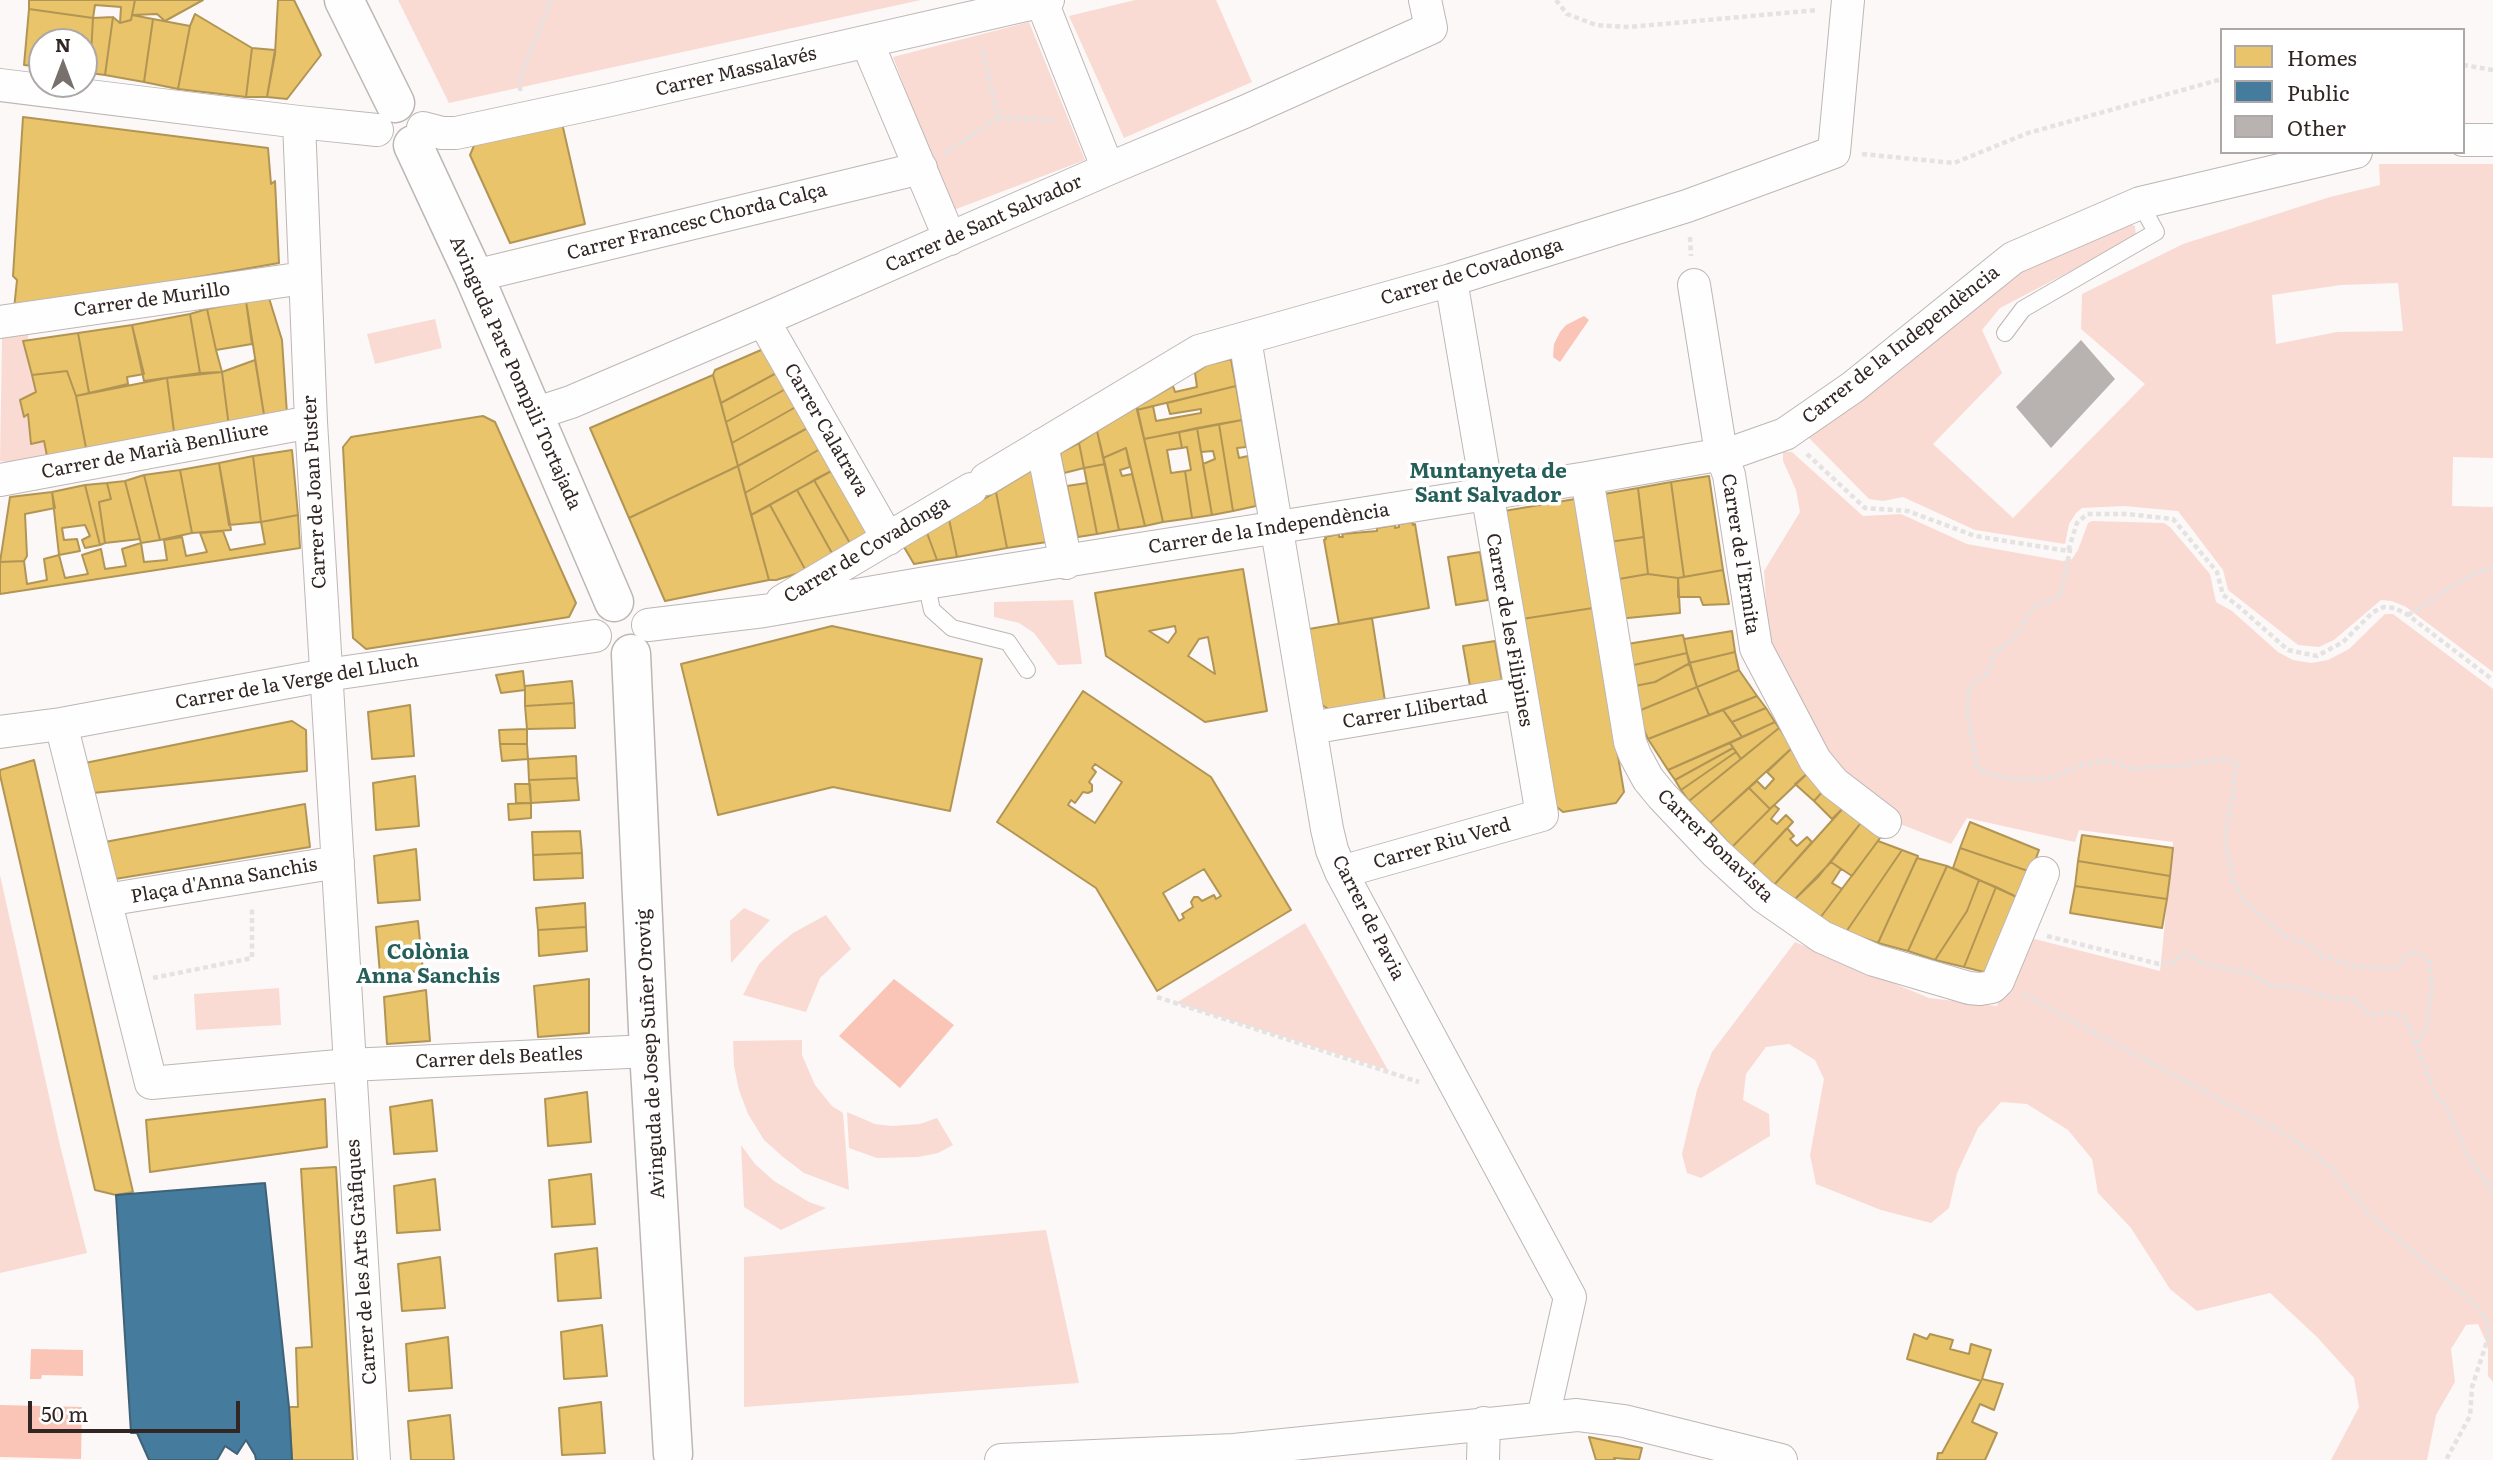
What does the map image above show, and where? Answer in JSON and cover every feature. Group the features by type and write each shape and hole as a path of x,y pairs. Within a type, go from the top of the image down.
{"street":[{"path":"0,85 299,122 386,116 410,104 416,108 423,121 418,136 398,149 384,143 386,116 344,0"},
{"path":"1045,1 1108,169"},
{"name":"Carrer Massalavés","path":"418,136 456,133 1045,1"},
{"path":"1834,152 1848,3"},
{"name":"Carrer de Sant Salvador","path":"534,414 571,402 1244,112 1428,14"},
{"path":"867,41 932,161 950,239"},
{"name":"Carrer de Joan Fuster","path":"299,122 311,422 338,862"},
{"name":"Avinguda Pare Pompili Tortajada","path":"418,136 474,276 614,602"},
{"path":"2465,140 2493,140"},
{"name":"Carrer de Covadonga","path":"764,611 1199,351 1451,280 1687,206 1834,152"},
{"name":"Carrer de la Independència","path":"640,639 764,611 926,583 1587,478 1734,452 1784,434 1853,387 2013,258 2140,203 2348,154"},
{"name":"Carrer Francesc Chorda Calça","path":"474,276 932,161"},
{"name":"Carrer de Murillo","path":"0,322 304,278"},
{"name":"Carrer de les Filipines","path":"1451,280 1542,815"},
{"name":"Carrer de l'Ermita","path":"1694,285 1721,453 1729,475 1756,648 1815,760 1834,783 1885,822"},
{"name":"Carrer Calatrava","path":"763,320 888,539"},
{"name":"Carrer de Pavia","path":"1245,339 1326,829 1341,872 1570,1297 1543,1418"},
{"name":"Carrer de Marià Benlliure","path":"0,480 311,422"},
{"path":"1042,445 1066,562"},
{"name":"Carrer Bonavista","path":"1587,478 1630,742 1648,779 1716,853 1784,912 1822,937 1874,960 1969,988 1993,987 1998,981"},
{"path":"624,601 640,608 640,639 613,654 599,644 595,636 596,619 606,605 614,602 624,601"},
{"name":"Carrer de la Verge del Lluch","path":"0,732 61,724 326,675 595,636"},
{"name":"Avinguda de Josep Suñer Orovig","path":"640,639 649,1051 674,1458"},
{"name":"Carrer Llibertad","path":"1310,728 1520,693"},
{"name":"Plaça d'Anna Sanchis","path":"61,724 150,1083 349,1065 338,862 106,900"},
{"name":"Carrer Riu Verd","path":"1341,872 1542,815"},
{"path":"1998,981 2043,873"},
{"name":"Carrer dels Beatles","path":"349,1065 649,1051"},
{"name":"Carrer de les Arts Gràfiques","path":"349,1065 374,1460"},
{"path":"1001,1460 1236,1455 1484,1423 1577,1415 1614,1419 1782,1460"},
{"path":"1483,1460 1484,1423"}],"lane":[{"path":"2005,332 2023,309 2156,232 2140,203"},
{"path":"926,583 932,610 952,628 1008,642 1027,670"}],"path":[{"path":"519,97 521,76 551,0"},
{"path":"1556,0 1567,14 1596,25 1629,27 1753,17 1848,3"},
{"path":"979,34 999,118"},
{"path":"2465,65 2493,70"},
{"path":"1834,152 1954,163 2028,133 2220,80"},
{"path":"932,161 999,118 1069,121"},
{"path":"1687,206 1694,285"},
{"path":"1784,434 1866,508 1908,511 1975,536 2068,551"},
{"path":"2415,1045 2428,1027 2432,990 2430,963 2421,954 2410,952 2395,968 2356,967 2322,956 2308,944 2284,936 2242,898 2235,884 2225,842 2229,812 2235,794 2233,780 2237,764 2227,758 2177,766 2144,766 2135,770 2106,760 2082,765 2054,777 2035,780 2009,779 1986,773 1977,766 1966,711 1969,687 1989,671 1994,652 2006,645 2023,628 2025,618 2034,607 2060,597 2070,550 2068,551 2077,523 2087,514 2127,514 2173,519 2217,572 2223,595 2288,649 2317,656 2343,642 2373,612 2384,607 2395,608 2493,680"},
{"path":"2408,615 2471,575 2493,567"},
{"path":"145,980 252,958 252,905"},
{"path":"2020,926 2060,941 2159,964 2178,962 2180,956 2187,953 2211,966 2249,972 2272,986 2289,986 2328,997 2356,1001 2370,1016 2389,1012 2403,1016 2436,1097 2439,1102 2444,1102 2467,1155 2493,1192"},
{"path":"1998,981 2288,1136 2315,1154 2330,1166 2367,1212 2474,1304 2491,1327 2472,1387 2470,1416 2446,1460"},
{"path":"1157,996 1388,1070 1462,1097"}],"shaded area":[{"path":"398,0 921,0 449,103"},
{"path":"1135,0 1216,0 1252,82 1124,138 1069,16"},
{"path":"1029,22 1085,160 951,211 893,57"},
{"path":"2379,164 2493,164 2493,458 2453,457 2452,506 2493,507 2493,672 2406,607 2392,601 2381,600 2334,640 2319,647 2298,645 2228,590 2223,570 2178,511 2124,506 2082,508 2069,524 2065,544 1975,530 1903,497 1883,501 1869,499 1808,437 2026,266 2124,222 2135,226 2136,237 2000,308 1982,330 2002,373 1933,444 2013,518 2145,384 2081,329 2082,294 2183,244 2330,197 2380,185","holes":["2398,283 2403,331 2337,332 2276,344 2272,295 2341,285"]},
{"path":"1584,316 1589,320 1560,362 1553,357 1554,344 1560,332 1566,325"},
{"path":"435,319 442,348 375,364 367,334"},
{"path":"28,327 28,341 23,342 36,392 20,400 23,416 28,414 31,444 44,441 47,456 0,461 2,339 10,332"},
{"path":"1783,452 1792,452 1863,516 1901,514 1967,544 2063,561 2072,559 2088,523 2092,521 2164,523 2210,574 2216,602 2232,611 2278,652 2293,660 2311,663 2328,660 2349,649 2385,614 2393,614 2493,689 2493,1382 2488,1376 2488,1346 2478,1324 2466,1325 2451,1349 2455,1382 2436,1415 2427,1460 2331,1460 2359,1407 2354,1378 2318,1338 2270,1293 2197,1311 2170,1289 2131,1228 2098,1193 2092,1159 2068,1130 2027,1104 2001,1102 1978,1128 1957,1173 1949,1208 1931,1223 1881,1210 1816,1184 1810,1155 1824,1079 1815,1060 1789,1044 1766,1047 1746,1074 1743,1100 1769,1114 1770,1136 1701,1178 1687,1173 1682,1154 1697,1090 1712,1052 1795,942 1929,998 1997,1006 2019,935 2160,971 2173,842 2079,830 2075,842 1967,818 1951,844 1895,822 1837,778 1786,695 1768,634 1764,571 1800,512 1796,490 1783,461"},
{"path":"1073,600 1082,664 1058,665 1034,633 1019,623 994,617 994,602"},
{"path":"0,875 59,1141 87,1253 0,1273"},
{"path":"744,908 770,920 731,963 730,921"},
{"path":"826,915 851,949 820,978 806,1012 743,995 759,964 775,948 793,933"},
{"path":"1305,923 1388,1070 1176,1003"},
{"path":"894,979 954,1025 900,1088 839,1036"},
{"path":"279,988 281,1025 196,1030 194,994"},
{"path":"802,1040 802,1055 815,1085 832,1106 843,1113 849,1190 804,1173 764,1140 748,1114 739,1090 733,1041"},
{"path":"847,1112 875,1124 892,1126 920,1124 937,1118 953,1145 938,1153 918,1157 877,1158 849,1148"},
{"path":"741,1145 755,1164 774,1181 809,1202 826,1208 781,1230 744,1207"},
{"path":"1046,1230 1079,1383 744,1407 744,1257"},
{"path":"31,1349 83,1350 83,1376 42,1375 41,1379 30,1379"},
{"path":"0,1405 82,1407 81,1459 0,1457"}],"building: Homes":[{"path":"29,0 135,0 131,20 120,23 121,7 95,5 93,18 29,9"},
{"path":"135,0 203,0 165,21 157,14 132,15"},
{"path":"278,0 294,0 321,55 287,99 267,97 275,54"},
{"path":"29,9 93,18 92,28 28,28 28,65 24,65"},
{"path":"195,14 252,48 246,97 178,89 190,26"},
{"path":"132,15 153,19 144,82 105,75 113,17 120,23 131,20"},
{"path":"113,17 105,75 98,74 98,28 92,28 93,18"},
{"path":"153,19 190,26 178,89 144,82"},
{"path":"252,48 275,50 267,97 246,97"},
{"path":"23,117 268,148 271,184 275,181 279,263 14,309 17,280 13,276"},
{"path":"562,123 585,224 510,243 470,155 476,141"},
{"path":"269,298 282,340 287,414 265,421 246,301"},
{"path":"246,301 252,344 216,350 207,309"},
{"path":"207,309 222,372 200,373 190,314"},
{"path":"190,314 200,373 144,381 132,325"},
{"path":"132,325 144,374 127,377 128,384 89,393 78,333"},
{"path":"78,333 89,393 76,396 67,371 32,375 23,341"},
{"path":"761,350 774,353 782,370 721,403 713,375 715,370"},
{"path":"1231,359 1236,386 1137,410 1137,407 1173,386 1175,392 1197,387 1195,373 1207,365"},
{"path":"255,360 265,421 229,427 222,372"},
{"path":"782,370 791,386 726,422 721,403"},
{"path":"67,371 76,396 87,453 47,456 44,441 31,444 28,414 24,417 20,400 36,392 32,375"},
{"path":"222,372 229,427 175,439 167,378"},
{"path":"713,375 738,466 629,518 590,428"},
{"path":"167,378 175,439 87,453 76,396"},
{"path":"791,386 801,404 732,443 726,422"},
{"path":"1236,386 1242,420 1144,439 1137,410 1153,406 1156,421 1201,413 1201,409 1170,414 1167,403"},
{"path":"801,404 813,425 738,466 732,443"},
{"path":"1137,407 1163,522 1145,526 1126,448 1103,458 1097,431"},
{"path":"483,416 495,422 576,603 569,617 366,649 353,638 343,447 351,437"},
{"path":"1242,420 1246,447 1237,448 1239,458 1248,456 1256,506 1233,511 1219,424"},
{"path":"1219,424 1233,511 1212,515 1203,464 1215,459 1213,451 1201,452 1197,428"},
{"path":"813,425 825,446 745,493 738,466"},
{"path":"1197,428 1212,515 1192,518 1185,471 1191,470 1187,447 1182,448 1179,432"},
{"path":"1097,431 1105,464 1084,468 1079,443"},
{"path":"1179,432 1182,448 1167,450 1171,473 1185,471 1192,518 1163,522 1144,439"},
{"path":"1079,443 1084,468 1064,473 1060,453"},
{"path":"825,446 837,468 751,515 745,493"},
{"path":"1126,448 1130,467 1120,470 1122,476 1132,474 1145,526 1119,530 1103,458"},
{"path":"292,450 298,515 261,522 253,456"},
{"path":"253,456 261,522 229,525 219,463"},
{"path":"219,463 231,530 192,533 180,470"},
{"path":"1105,464 1119,530 1097,534 1084,468"},
{"path":"738,466 769,580 665,601 629,518"},
{"path":"837,468 873,532 851,545 814,480"},
{"path":"1034,469 1047,542 1007,548 996,492"},
{"path":"180,470 192,533 160,540 144,475"},
{"path":"144,475 160,540 141,543 125,481"},
{"path":"1709,476 1723,570 1684,577 1671,482"},
{"path":"814,480 851,545 833,555 797,490"},
{"path":"125,481 140,539 105,543 99,502 111,499 107,483"},
{"path":"1671,482 1684,577 1678,578 1648,574 1638,488"},
{"path":"107,483 111,499 99,502 105,543 100,545 85,485"},
{"path":"1087,483 1097,534 1078,537 1067,486"},
{"path":"85,485 100,545 85,548 82,540 90,536 85,525 62,528 64,540 77,539 80,551 59,555 52,492"},
{"path":"1638,488 1644,537 1609,542 1604,494"},
{"path":"797,490 833,555 806,571 770,505"},
{"path":"52,492 55,508 25,514 27,556 24,561 0,562 10,497"},
{"path":"996,492 1007,548 957,557 949,519"},
{"path":"1575,499 1593,608 1522,619 1504,511"},
{"path":"770,505 806,571 776,580 769,580 751,515"},
{"path":"298,515 300,548 0,594 0,562 24,561 27,584 47,580 44,559 59,555 65,578 88,574 82,555 101,549 105,569 126,566 122,549 141,543 144,562 167,560 164,540 182,537 186,556 207,552 200,533 223,531 230,550 265,544 261,522"},
{"path":"949,519 957,557 937,560 927,533"},
{"path":"1399,524 1415,524 1429,608 1339,624 1325,537 1339,534 1339,537 1343,537 1342,534 1377,531 1377,528 1395,525 1395,528 1399,527"},
{"path":"927,533 937,560 914,564 904,547"},
{"path":"1644,537 1648,574 1613,580 1609,542"},
{"path":"1480,552 1488,600 1456,605 1448,557"},
{"path":"1243,569 1267,711 1205,722 1106,656 1095,593","holes":["1175,626 1176,632 1168,643 1149,631","1208,637 1215,674 1188,656 1199,639"]},
{"path":"1723,570 1729,604 1703,605 1700,597 1678,597 1678,578"},
{"path":"1648,574 1678,578 1680,613 1617,619 1613,580"},
{"path":"1593,608 1624,792 1616,803 1563,812 1553,804 1522,619"},
{"path":"1372,618 1385,701 1331,711 1321,704 1309,629"},
{"path":"832,626 982,659 950,811 833,787 718,815 681,664"},
{"path":"1732,631 1735,652 1689,663 1684,639"},
{"path":"1683,635 1687,653 1625,667 1621,645"},
{"path":"1495,641 1502,681 1470,686 1463,646"},
{"path":"1735,652 1739,670 1697,687 1689,663"},
{"path":"1687,653 1690,663 1655,682 1630,687 1625,667"},
{"path":"1690,663 1697,687 1636,712 1630,687 1655,682"},
{"path":"1739,670 1757,696 1709,715 1697,687"},
{"path":"523,671 525,690 501,693 496,675"},
{"path":"572,681 574,703 525,706 525,686"},
{"path":"1697,687 1709,715 1648,739 1636,712"},
{"path":"1083,691 1211,777 1291,910 1157,991 1096,888 997,822","holes":["1095,764 1122,782 1095,823 1068,805 1071,800 1075,803 1083,792 1092,791 1089,782 1096,772 1092,768","1204,869 1221,896 1216,899 1214,895 1202,901 1194,897 1191,902 1193,907 1182,914 1184,918 1179,921 1163,893"]},
{"path":"1757,696 1766,708 1732,722 1723,710"},
{"path":"574,703 575,728 527,729 525,706"},
{"path":"410,705 414,756 372,759 368,712"},
{"path":"1766,708 1775,722 1742,737 1732,722"},
{"path":"1723,710 1742,737 1668,770 1648,739"},
{"path":"292,721 306,730 307,771 93,793 85,763"},
{"path":"1775,722 1779,728 1741,759 1730,743"},
{"path":"1779,728 1793,747 1710,823 1689,801"},
{"path":"527,729 527,744 500,744 499,730"},
{"path":"1730,743 1733,748 1675,780 1668,770"},
{"path":"500,744 527,744 528,759 502,761"},
{"path":"1793,747 1810,771 1770,809 1749,788 1757,781 1765,789 1774,779 1767,772"},
{"path":"1733,748 1736,752 1681,790 1675,780"},
{"path":"1736,752 1741,759 1689,801 1681,790"},
{"path":"576,756 577,778 529,780 528,759"},
{"path":"34,760 133,1192 116,1195 95,1190 0,775 0,770"},
{"path":"1810,771 1824,790 1814,801 1795,784"},
{"path":"415,776 419,826 376,830 373,783"},
{"path":"577,778 579,800 531,803 529,780"},
{"path":"515,784 530,784 531,803 516,803"},
{"path":"1749,788 1770,809 1732,847 1710,823"},
{"path":"1824,790 1845,806 1832,819 1814,801"},
{"path":"531,803 531,818 509,820 508,804"},
{"path":"305,804 310,847 115,879 105,842"},
{"path":"1774,805 1779,809 1771,819 1777,824 1786,815 1793,822 1752,866 1732,847"},
{"path":"1845,806 1863,820 1819,876 1794,900 1774,885"},
{"path":"1863,820 1883,834 1852,876 1831,862"},
{"path":"1970,822 2039,850 2031,872 1960,848"},
{"path":"1787,828 1794,836 1790,839 1797,846 1807,837 1812,842 1774,885 1752,866"},
{"path":"580,831 582,853 533,855 532,832"},
{"path":"2082,835 2173,848 2170,876 2078,861"},
{"path":"1878,841 1902,850 1846,932 1820,918"},
{"path":"1960,848 2031,872 2021,899 1953,868"},
{"path":"416,849 420,900 378,903 374,856"},
{"path":"1902,850 1918,856 1878,943 1846,932"},
{"path":"582,853 583,878 534,880 533,855"},
{"path":"1917,858 1947,866 1908,951 1878,943"},
{"path":"2078,861 2170,876 2167,899 2075,886"},
{"path":"1831,862 1841,869 1832,883 1842,889 1820,918 1794,900"},
{"path":"1947,866 1979,880 1967,911 1935,960 1908,951"},
{"path":"1979,880 1996,887 1964,967 1935,960 1967,911"},
{"path":"2075,886 2167,899 2162,928 2070,913"},
{"path":"1996,887 2021,899 1992,974 1964,967"},
{"path":"585,903 586,927 538,930 536,908"},
{"path":"418,921 423,971 380,974 376,927"},
{"path":"586,927 587,951 539,956 538,930"},
{"path":"589,979 589,1033 538,1037 534,986"},
{"path":"426,990 430,1041 387,1044 384,997"},
{"path":"587,1092 591,1142 548,1146 545,1099"},
{"path":"325,1099 327,1147 150,1172 146,1120"},
{"path":"432,1100 437,1151 394,1154 390,1107"},
{"path":"336,1167 353,1460 292,1460 289,1407 298,1407 296,1348 312,1347 301,1169"},
{"path":"591,1174 595,1224 552,1227 549,1180"},
{"path":"435,1179 440,1230 397,1233 394,1186"},
{"path":"597,1248 601,1298 558,1301 555,1254"},
{"path":"440,1257 445,1308 402,1311 398,1264"},
{"path":"602,1325 607,1376 564,1379 561,1332"},
{"path":"1914,1334 1927,1339 1930,1334 1953,1340 1950,1349 1969,1354 1971,1344 1991,1350 1982,1379 2003,1384 1994,1410 1980,1404 1972,1422 1997,1433 1985,1460 1937,1460 1938,1453 1942,1453 1981,1381 1907,1359"},
{"path":"448,1337 452,1388 409,1391 406,1344"},
{"path":"601,1402 605,1453 562,1455 559,1408"},
{"path":"450,1415 454,1460 411,1460 408,1421"},
{"path":"1589,1437 1642,1448 1639,1460 1596,1460"}],"building: Public":[{"path":"265,1183 289,1407 292,1460 256,1460 246,1440 237,1454 225,1446 217,1460 149,1460 137,1433 131,1433 116,1195"}],"building: Other":[{"path":"2081,340 2115,379 2051,448 2016,407"}],"district":[{"name":"Muntanyeta de Sant Salvador","path":"1488,484"},
{"name":"Colònia Anna Sanchis","path":"428,965"}]}
